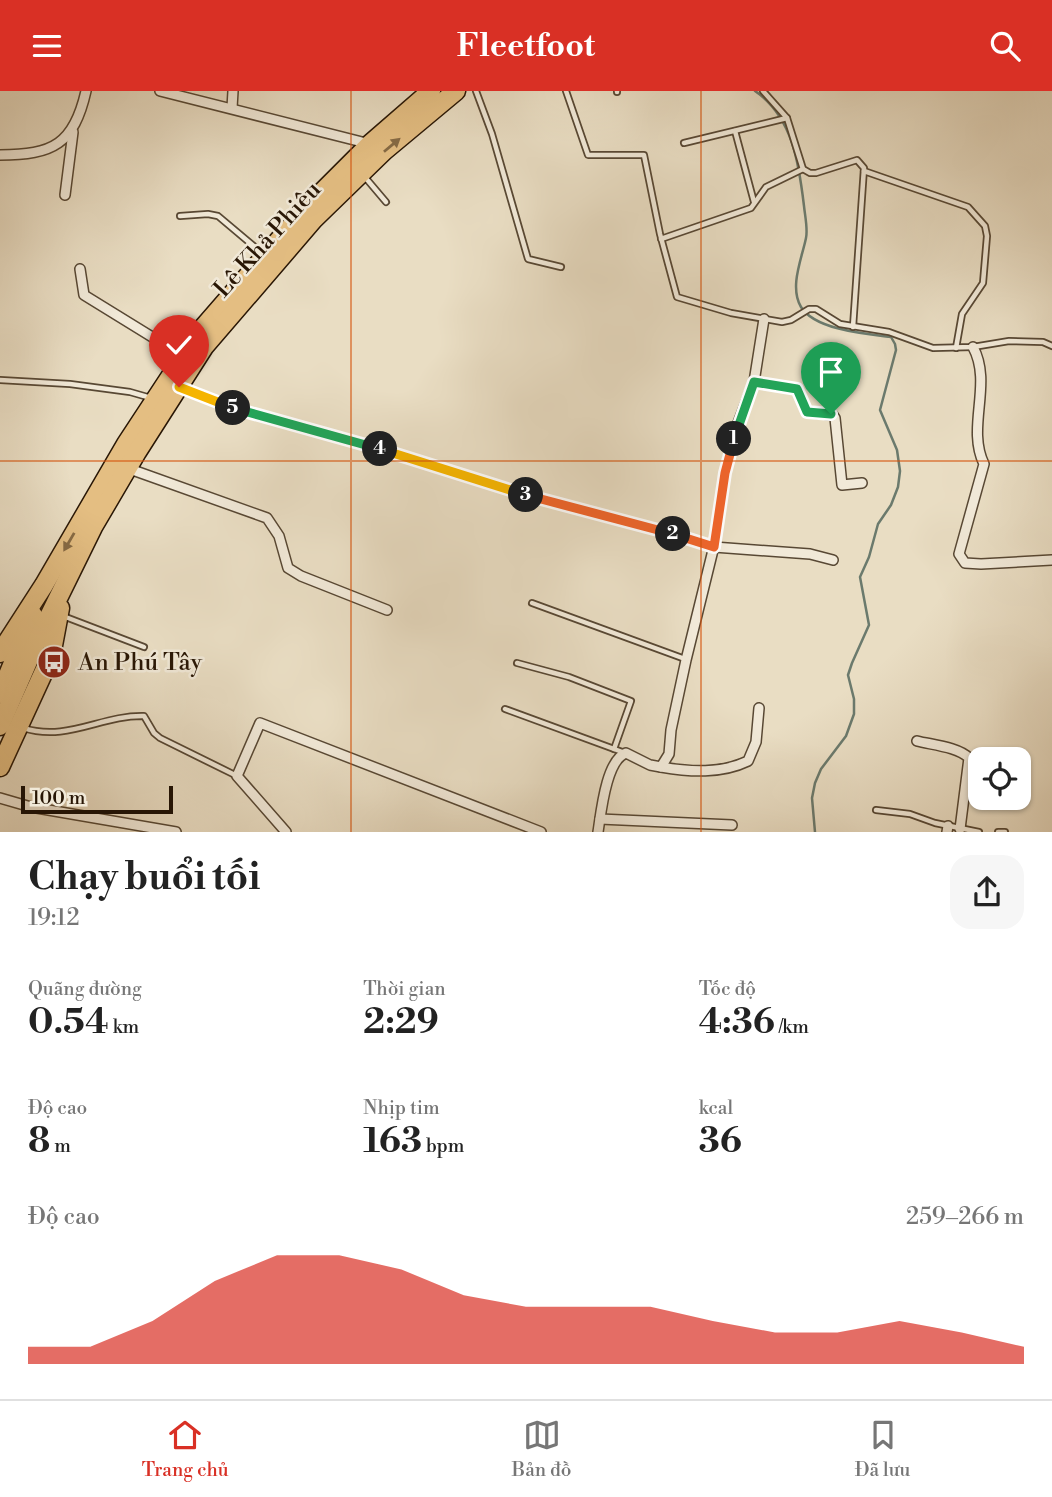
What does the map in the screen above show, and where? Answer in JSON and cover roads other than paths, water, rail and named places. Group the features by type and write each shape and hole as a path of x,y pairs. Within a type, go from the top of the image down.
{"highway":[{"name":"Lê Khả Phiêu","path":"0,653 44,585 126,444 201,330 312,201 412,98 431,91"},
{"name":"Lê Khả Phiêu","path":"31,640 62,590 93,527 127,468 204,347 314,219 384,151 456,91"},
{"name":"Lê Khả Phiêu","path":"31,640 44,585"},
{"name":"Lê Khả Phiêu","path":"0,767 9,726 51,656 62,590"},
{"path":"0,694 31,640"},
{"path":"9,726 31,640"}],"street":[{"path":"65,195 73,130 86,91"},
{"path":"160,91 370,144"},
{"path":"232,108 233,91"},
{"path":"0,155 26,155 35,152 65,139 73,130"},
{"path":"80,268 84,295 183,356"},
{"path":"661,767 669,754 671,730 686,660 714,547 727,463 735,431 754,382 764,319"},
{"path":"974,347 978,355 982,382 977,418 978,452 984,464 959,554 965,562 981,564 1052,560"},
{"path":"754,382 797,389 807,412 833,415 842,485 862,483"},
{"path":"127,468 267,518 279,536 288,568 301,576 387,610"},
{"path":"714,547 810,555 833,560"},
{"path":"598,832 611,768 620,755 625,753 661,767 685,771 736,767 748,761 753,754 759,708"},
{"path":"286,832 237,776 260,723 541,832"},
{"path":"917,741 957,751 969,758 960,829"},
{"path":"0,798 32,807 176,832"},
{"path":"600,820 728,827"}],"lane":[{"path":"476,91 492,134 528,259 561,267"},
{"path":"566,91 588,155 644,155 661,239 677,297 731,313 764,319 791,320 809,309 816,309 840,324 889,332 922,346 974,347 1009,341 1043,342 1052,346"},
{"path":"763,91 787,118 803,169 816,173 857,160 861,163 864,171 853,327"},
{"path":"684,143 787,118"},
{"path":"735,131 754,203"},
{"path":"661,239 751,208 766,187 803,169"},
{"path":"864,171 968,207 985,226 987,236 983,283 962,314 956,348"},
{"path":"362,173 386,202"},
{"path":"180,216 218,216 265,256"},
{"path":"0,380 69,384 130,392 155,400"},
{"path":"179,387 234,408 415,459 549,502 657,529 714,547"},
{"path":"532,603 686,660"},
{"path":"59,614 144,647"},
{"path":"517,663 569,677 631,701 614,749"},
{"path":"505,709 625,753"},
{"path":"9,726 50,734 144,716 160,738 237,776"},
{"path":"876,810 910,814 948,829 979,832"},
{"path":"998,832 1005,832"}],"waterway":[{"path":"755,91 778,114 786,128 796,158 807,231 796,282 801,307 808,315 829,326 891,337 896,350 880,410 897,450 900,471 898,487 891,505 878,524 860,577 869,625 848,675 854,699 854,714 846,736 821,769 815,783 812,798 815,832"}],"place":[{"name":"An Phú Tây","path":"54,662"}]}
